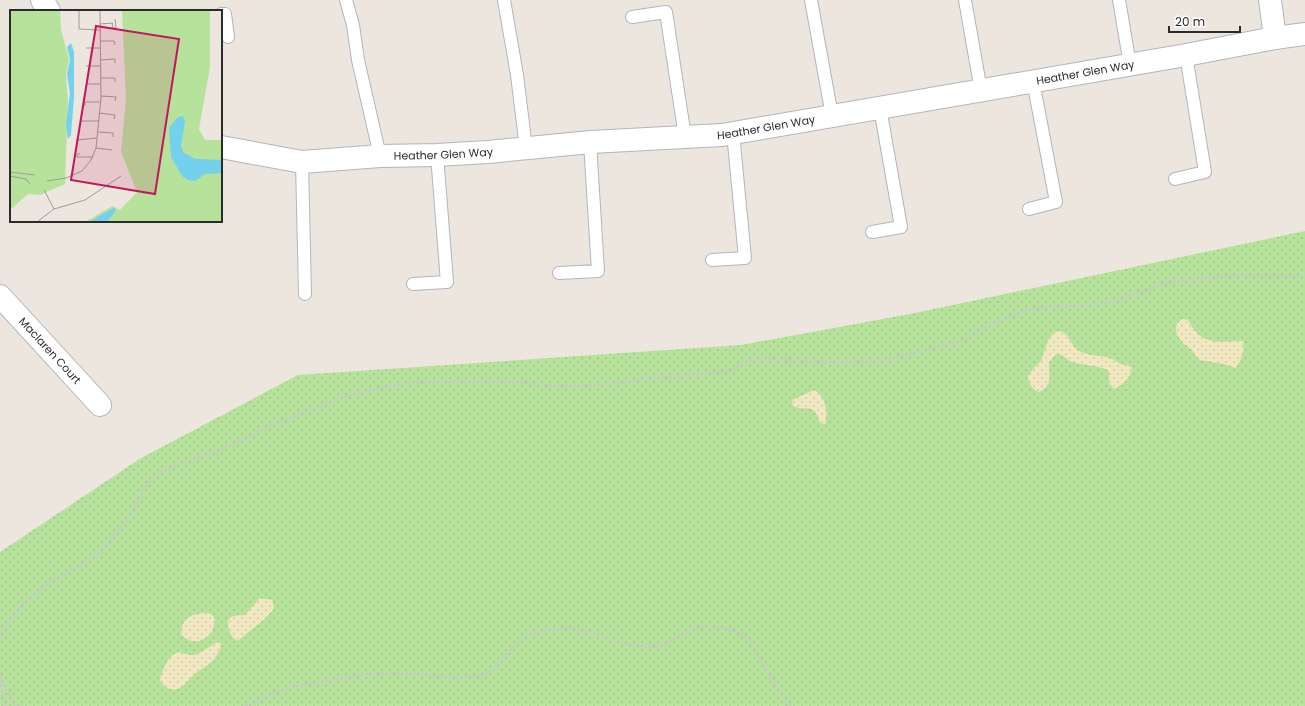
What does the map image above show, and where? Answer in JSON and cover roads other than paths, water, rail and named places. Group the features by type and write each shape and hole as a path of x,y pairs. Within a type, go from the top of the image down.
{"street":[{"path":"42,0 48,10"},
{"path":"1270,0 1275,38"},
{"name":"Heather Glen Way","path":"222,147 302,162 380,156 437,155 733,133 1305,34"},
{"name":"Maclaren Court","path":"0,296 100,405"}],"lane":[{"path":"346,0 353,25 358,60 380,156"},
{"path":"504,0 517,75 526,148"},
{"path":"811,0 832,116"},
{"path":"965,0 981,90"},
{"path":"1119,0 1130,65"},
{"path":"632,17 666,12 685,137"},
{"path":"222,14 225,14 228,37"},
{"path":"1175,179 1205,172 1186,55"},
{"path":"1028,209 1056,202 1033,81"},
{"path":"872,232 900,227 880,108"},
{"path":"712,260 745,258 733,133"},
{"path":"559,273 598,271 590,143"},
{"path":"413,284 447,282 437,155"},
{"path":"302,162 305,294"}]}
